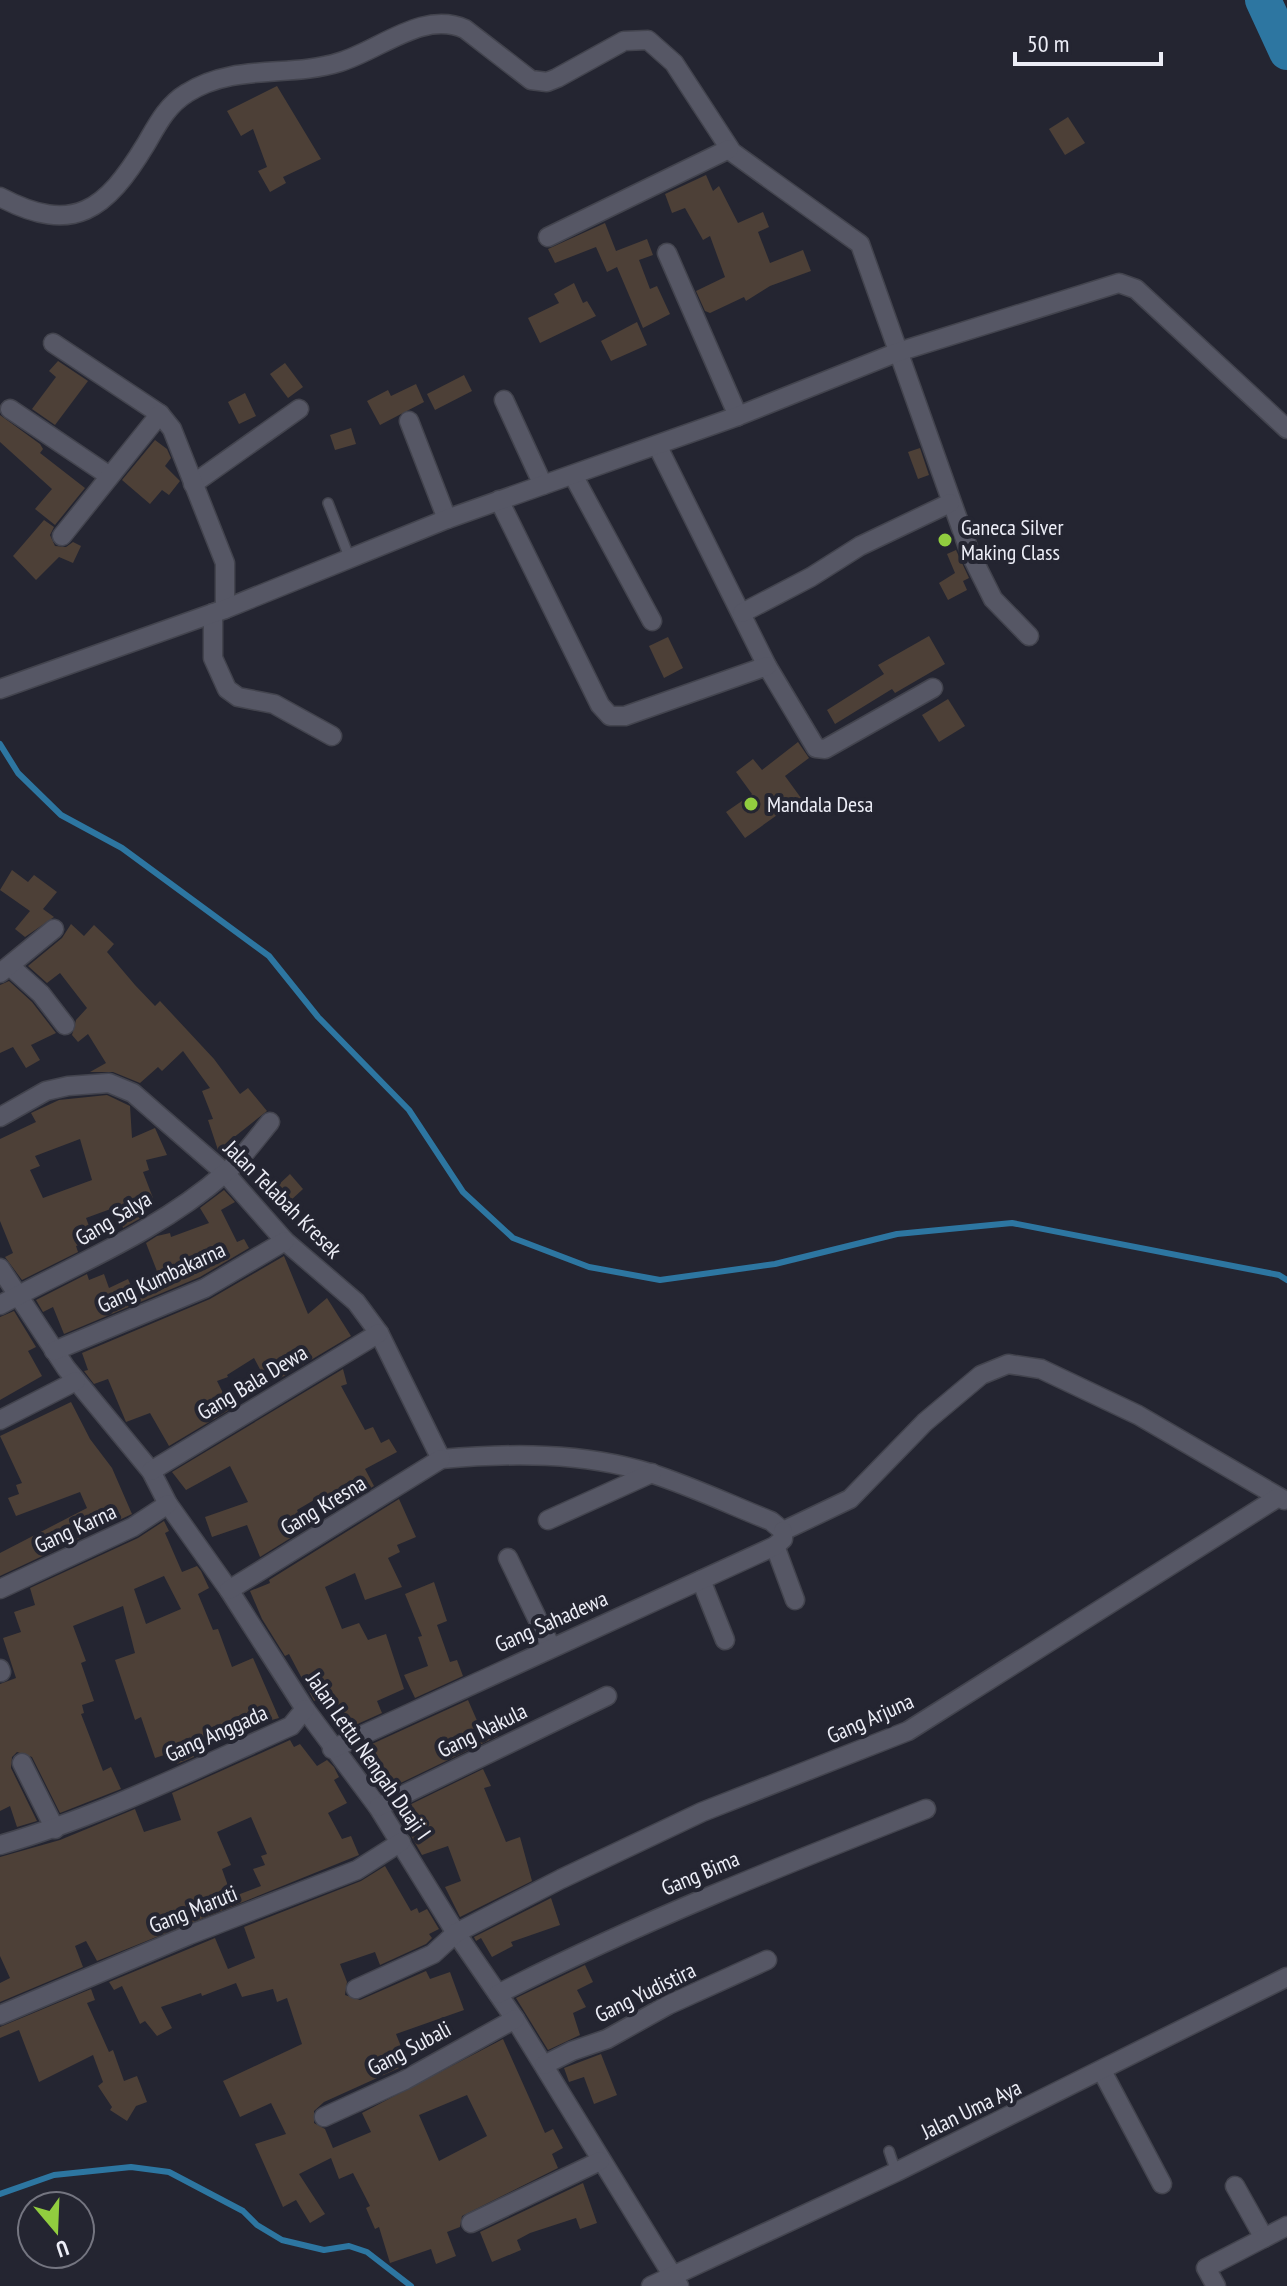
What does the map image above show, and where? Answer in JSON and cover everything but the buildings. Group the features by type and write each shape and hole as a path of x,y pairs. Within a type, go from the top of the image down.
{"street":[{"path":"0,197 30,212 62,217 80,215 125,178 167,109 186,93 208,82 246,73 342,62 425,25 441,24 465,29 531,80 541,81 557,78 615,44 641,38 648,40 674,63 729,149 860,244 950,503 993,599 1029,636"},
{"path":"548,237 729,149"},
{"path":"667,253 738,416"},
{"path":"0,689 219,611 447,519 738,416 898,352 1119,283 1136,289 1287,429"},
{"path":"53,343 160,414 172,429 225,563 213,658 227,689 238,697 274,704 332,736"},
{"path":"504,400 543,485"},
{"path":"10,409 108,475"},
{"path":"193,484 299,409"},
{"path":"62,536 160,414"},
{"path":"409,421 447,519"},
{"path":"657,445 767,666 811,743 820,749 933,688"},
{"path":"573,475 652,621"},
{"path":"499,500 600,705 610,716 625,716 767,666"},
{"path":"742,613 811,577 860,546 950,503"},
{"path":"54,929 5,970 28,979 65,1025"},
{"name":"Jalan Telabah Kresek","path":"0,1117 46,1091 90,1083 109,1083 133,1093 225,1173 285,1241 356,1302 379,1333 441,1459"},
{"name":"Gang Salya","path":"0,1305 95,1259 225,1173 270,1122"},
{"name":"Gang Kumbakarna","path":"54,1351 205,1288 285,1241"},
{"name":"Jalan Lettu Nengah Duaji I","path":"0,1268 76,1381 151,1471 168,1504 229,1590 332,1749 378,1807 456,1933 544,2065 675,2280"},
{"name":"Gang Bala Dewa","path":"151,1471 379,1333"},
{"name":"Gang Sahadewa","path":"332,1749 701,1580 850,1499 925,1422 981,1375 1008,1364 1041,1369 1138,1415 1282,1499"},
{"path":"0,1420 76,1381"},
{"path":"441,1459 514,1454 566,1457 652,1473 771,1521 779,1539 795,1600"},
{"name":"Gang Kresna","path":"229,1590 441,1459"},
{"path":"548,1520 652,1473"},
{"name":"Gang Arjuna","path":"356,1989 433,1954 456,1933 702,1812 908,1731 1282,1499"},
{"name":"Gang Karna","path":"0,1589 133,1527 168,1504"},
{"path":"508,1558 551,1647"},
{"path":"701,1580 725,1640"},
{"name":"Gang Nakula","path":"378,1807 607,1696"},
{"name":"Gang Anggada","path":"0,1845 55,1829 141,1794 291,1726 305,1709"},
{"path":"22,1763 55,1829"},
{"name":"Gang Bima","path":"498,1994 589,1947 705,1896 926,1809"},
{"name":"Gang Maruti","path":"0,2015 357,1870 401,1842"},
{"name":"Gang Yudistira","path":"544,2065 607,2039 668,2005 767,1960"},
{"name":"Jalan Uma Aya","path":"651,2286 675,2280 1287,1977"},
{"name":"Gang Subali","path":"324,2117 405,2080 515,2019"},
{"path":"1102,2071 1162,2184"},
{"path":"471,2223 600,2161"},
{"path":"1235,2186 1264,2238"},
{"path":"1216,2286 1206,2268 1287,2226"}],"lane":[{"path":"328,503 350,559"},
{"path":"889,2151 896,2172"}],"waterway":[{"path":"1263,0 1287,52"},
{"path":"0,744 18,773 61,815 122,848 269,956 318,1017 409,1110 463,1192 513,1238 589,1267 660,1280 775,1264 897,1234 1012,1223 1279,1275 1287,1280"},
{"path":"0,2194 54,2175 131,2167 169,2172 243,2211 257,2225 282,2240 324,2250 349,2246 367,2252 411,2286"}],"place":[{"name":"Ganeca Silver Making Class","path":"945,540"},
{"name":"Mandala Desa","path":"751,804"}]}
